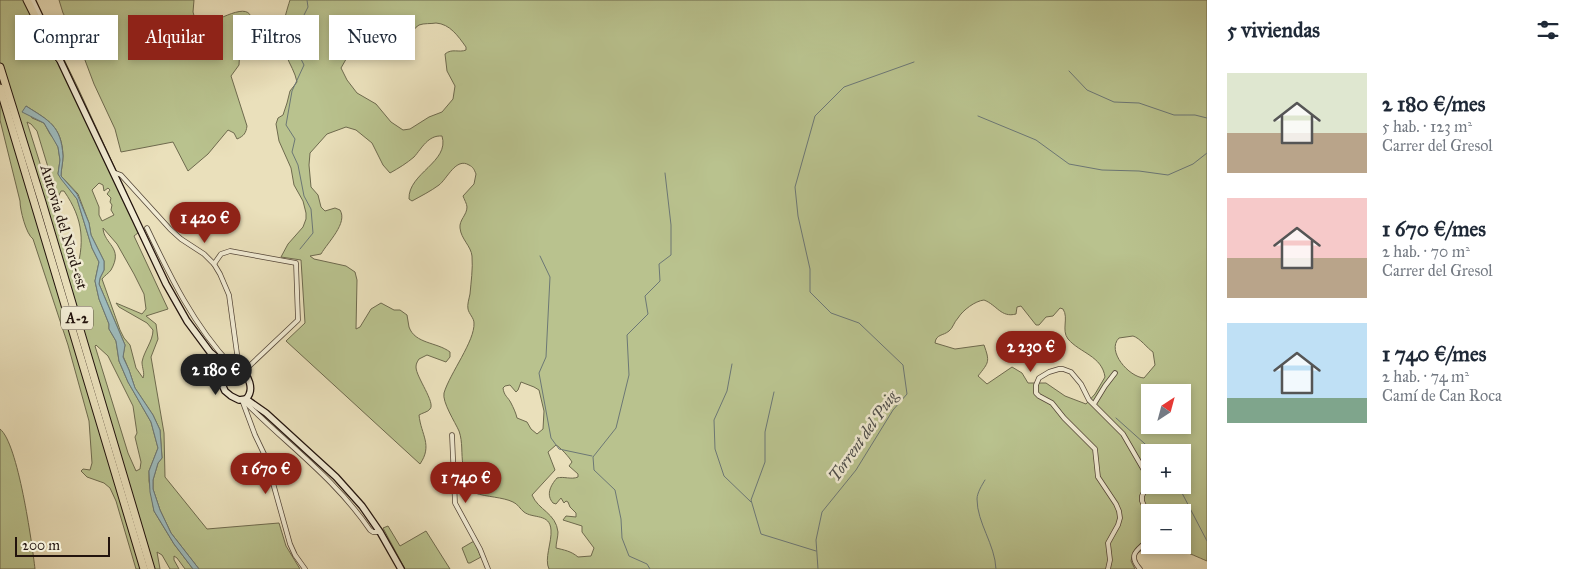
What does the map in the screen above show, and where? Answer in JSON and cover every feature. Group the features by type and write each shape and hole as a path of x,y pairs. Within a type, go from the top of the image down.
{"highway":[{"path":"27,0 35,15"},
{"name":"Autovia del Nord-est","path":"0,67 151,569"},
{"name":"Autovia del Nord-est","path":"0,88 144,569"}],"street":[{"path":"32,0 39,15"},
{"path":"60,60 166,284 187,321 210,352 220,372 220,380 225,391 231,396 245,398 266,413 336,477 362,506 380,532 401,569"},
{"path":"112,172 120,176 170,229 214,264 229,295 238,368"},
{"path":"147,228 185,303 229,365"},
{"path":"214,264 221,254 230,252 296,263 298,320 243,372"},
{"path":"210,352 243,372 251,386 245,398 255,435 266,458 290,544 305,569"},
{"path":"220,372 229,365"},
{"path":"1108,569 1110,560 1108,543 1120,518 1116,504 1098,477 1095,449 1052,403 1039,396 1035,389 1037,380 1049,372 1059,369 1067,370 1079,380 1089,400 1123,434 1143,468 1148,484 1142,496 1142,504"},
{"path":"1094,404 1115,373"},
{"path":"245,398 352,504 370,530 380,532"},
{"path":"452,435 455,503 478,545 488,569"},
{"path":"1140,569 1134,560 1134,555 1141,547"}],"green space":[{"path":"0,0 35,0 42,15 15,15 15,60 64,60 143,229 134,236 168,309 146,316 156,324 158,339 151,357 164,433 165,477 207,529 279,523 286,546 300,569 199,569 171,533 153,489 153,480 158,463 162,458 160,430 153,415 135,388 123,356 125,345 99,284 104,270 104,261 91,235 89,223 78,194 61,176 62,146 57,131 47,120 26,106 32,118 44,123 58,147 60,160 58,174 77,199 92,248 99,262 95,281 109,329 116,341 119,361 128,382 151,422 158,448 149,471 154,511 174,544 193,569 185,569 174,556 179,569 170,569 162,555 157,552 160,569 136,569 116,501 110,488 104,483 87,477 81,471 83,469 90,470 92,463 89,421 68,345 33,239 24,222 0,120","holes":["27,122 37,131 51,177 52,186 49,192","99,183 103,185 104,191 108,188 110,190 107,194 111,198 111,210 114,215 102,221 92,190","61,191 64,191 76,212 81,232 80,253 75,276 54,205","103,228 117,244 144,294 146,309 142,314 116,303 119,307 147,323 153,330 152,338 142,362 143,378 136,368 130,345 120,330 102,279 111,270 115,256","95,346 108,356 133,406 137,433 135,437 141,462 140,469 136,471 128,453"]},
{"path":"59,0 194,0 194,15 128,15 128,60 223,60 223,17 235,12 242,11 248,13 250,15 233,15 233,60 239,60 239,65 231,76 247,126 246,131 237,139 234,133 228,130 208,154 188,171 173,142 121,152 115,129 85,60 118,60 118,15 64,15"},
{"path":"290,0 1207,0 1207,561 1189,554 1191,554 1191,504 1141,504 1141,551 1132,557 1131,561 1135,569 549,569 547,560 551,530 548,521 524,512 513,502 475,493 464,473 459,431 444,397 447,385 467,348 473,330 474,321 468,307 472,256 462,236 460,225 467,207 463,196 474,184 476,174 470,166 464,163 460,164 436,187 412,201 409,199 410,190 415,182 440,153 443,145 442,136 429,140 414,157 390,173 383,165 372,143 356,130 346,127 327,134 310,153 309,165 311,187 318,195 321,207 325,211 335,208 340,210 342,215 336,232 321,254 310,256 314,259 346,266 355,272 357,280 356,329 360,327 371,309 381,303 394,310 400,310 407,315 409,327 416,337 450,352 450,357 446,362 427,355 419,359 416,364 431,406 429,410 419,415 426,445 426,451 420,464 286,341 305,323 301,260 281,257 288,244 303,227 306,213 303,201 294,185 291,168 279,141 276,124 278,118 283,115 290,91 297,82 288,60 319,60 319,15 286,15","holes":["329,15 415,15 415,28 421,24 436,23 450,28 466,47 466,50 450,51 445,54 447,71 455,86 453,99 442,112 429,117 410,129 403,130 391,122 376,104 357,93 341,68 346,60 329,60","984,300 1003,313 1011,315 1016,314 1017,307 1021,306 1036,325 1039,325 1046,317 1053,316 1060,308 1063,309 1065,313 1065,332 1068,339 1100,364 1105,377 1095,394 1086,404 1065,396 1046,383 1028,383 1022,373 1012,367 987,384 978,376 987,362 984,345 955,349 935,343 938,337 950,330 963,312 970,306","1136,337 1153,352 1155,365 1144,378 1138,377 1121,363 1115,350 1119,338","521,382 539,390 544,411 543,429 537,434 527,422 517,418 514,408 505,395 503,388 510,385 516,392","556,445 571,460 572,462 569,466 578,474 578,477 573,478 557,478 552,484 549,494 553,503 556,504 561,498 564,503 568,502 576,513 576,517 566,516 563,520 582,526 582,532 594,548 591,556 578,557 570,552 556,548 557,526 532,495 555,470 548,452"]},
{"path":"0,429 7,438 18,473 35,569 0,569"},
{"path":"388,526 400,546 426,531 450,569 405,569 383,528"},
{"path":"474,541 481,557 468,563 462,548"}],"water":[{"path":"26,106 47,120 60,137 63,156 61,176 77,194 89,223 91,235 104,261 104,270 99,284 125,345 123,357 135,388 153,415 160,430 162,458 158,463 153,480 153,489 171,533 199,569 193,569 174,544 154,511 150,492 149,471 158,448 151,422 128,382 119,361 116,341 109,329 95,281 99,262 92,248 77,199 58,174 60,160 58,147 44,123 22,112"}],"waterway":[{"path":"300,249 313,233 311,209 304,196 298,165 292,152 295,139 286,125 292,91 304,65 299,55 298,27 308,7 307,0"},
{"name":"Torrent del Puig","path":"818,569 816,540 822,512 856,470 893,410 907,394 903,365 859,323 831,313 810,292 810,269 798,216 795,187 815,116 844,87 914,62"},
{"path":"1069,71 1087,90 1114,102 1139,103 1174,115 1195,115 1207,118"},
{"path":"978,116 1036,140 1069,164 1102,170 1139,171 1168,175 1193,164 1207,153"},
{"path":"650,569 647,564 629,556 622,538 621,519 615,490 594,470 593,457 616,428 629,375 627,335 648,314 645,296 660,281 659,264 671,255 671,225 665,173"},
{"path":"540,256 550,277 546,357 539,373 551,438 559,449 592,456"},
{"path":"732,364 727,391 714,420 715,449 724,476 751,502"},
{"path":"774,392 765,432 765,462 751,500 761,534 816,551"},
{"path":"1116,418 1145,444"},
{"path":"985,480 978,494 978,508 993,551 996,569"},
{"path":"1183,494 1207,541"}]}
